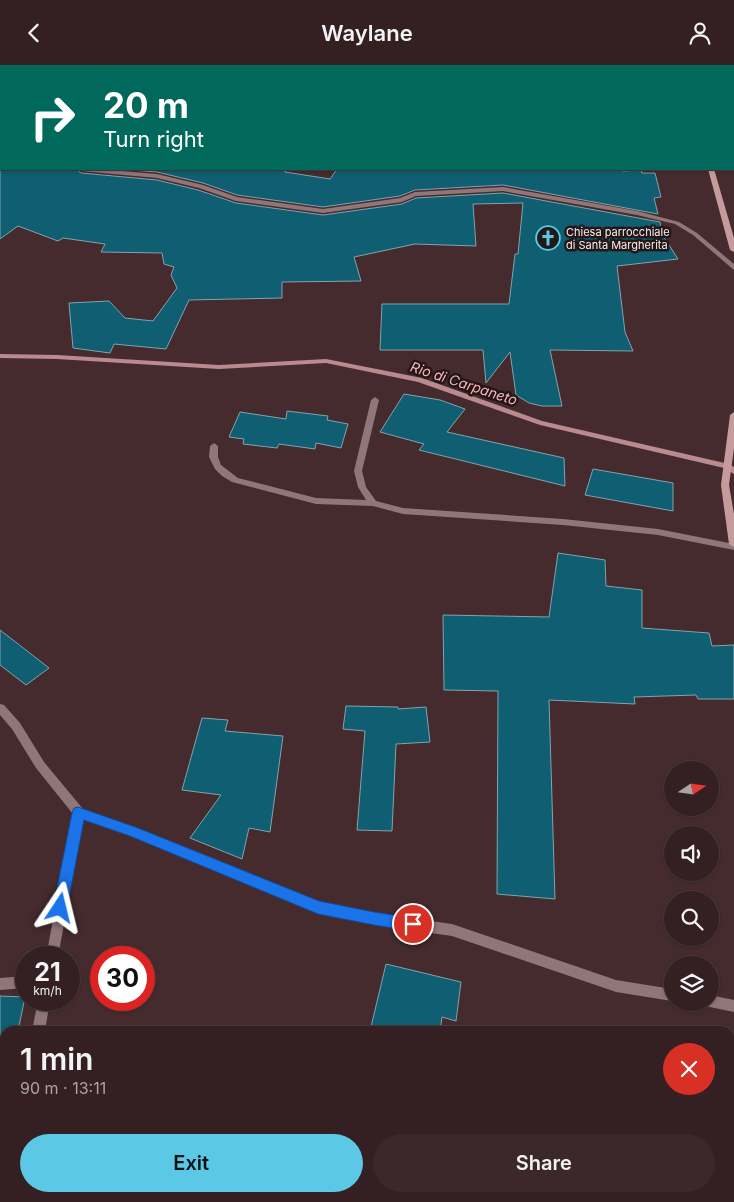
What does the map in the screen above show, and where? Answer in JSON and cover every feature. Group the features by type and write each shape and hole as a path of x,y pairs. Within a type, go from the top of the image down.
{"main road":[{"path":"711,170 734,250"},
{"path":"734,415 725,485 734,546"}],"street":[{"path":"92,170 157,176 201,186 236,199 323,211 402,200 414,194 503,189 538,194 637,213 677,223 695,234 734,268"},
{"path":"373,503 362,487 358,471 374,400"},
{"path":"214,446 213,460 223,474 234,480 316,501 373,503 403,511 563,522 658,532 734,546"},
{"path":"0,708 16,726 40,765 78,813 133,832 318,907 374,919 452,930 616,986 664,994"},
{"path":"54,946 78,813"},
{"path":"0,984 15,983"},
{"path":"719,1003 734,1006"},
{"path":"40,1026 42,1011"}],"building":[{"path":"0,170 77,170 81,173 157,180 198,190 236,203 323,215 402,204 416,198 503,193 660,222 662,234 678,259 617,266 625,332 633,351 550,350 562,406 542,406 529,403 516,395 510,352 486,383 483,350 380,350 382,304 509,304 515,254 518,254 523,203 473,204 476,246 415,244 354,257 361,281 282,282 282,298 189,300 166,349 114,344 110,353 73,348 69,303 109,301 125,318 153,321 177,288 171,275 174,267 164,264 162,253 101,252 105,244 63,238 58,241 18,226 0,239"},
{"path":"131,170 286,170 285,172 330,179 336,170 641,170 642,173 655,173 661,197 654,198 658,214 503,185 415,190 400,196 323,207 237,195 203,183 157,172"},
{"path":"404,394 440,400 465,409 447,432 564,458 565,486 419,450 424,444 380,432"},
{"path":"287,411 328,416 327,420 348,424 341,448 316,443 315,449 279,444 277,448 243,444 244,439 229,437 240,412 286,419"},
{"path":"593,469 673,483 673,511 585,495"},
{"path":"558,553 605,560 606,586 642,590 642,628 709,633 712,646 734,645 734,699 698,699 696,695 634,697 635,704 549,700 555,899 497,894 498,691 444,690 443,615 549,617"},
{"path":"0,630 49,668 26,685 0,665"},
{"path":"346,706 398,707 398,709 426,707 430,742 396,744 392,831 357,830 365,731 343,729"},
{"path":"202,718 228,720 225,731 283,736 270,832 249,828 242,859 190,838 221,795 182,790"},
{"path":"386,964 461,982 456,1021 442,1017 441,1026 371,1026"},
{"path":"0,996 15,997 15,1011 22,1011 19,1026 0,1026"}],"waterway":[{"name":"Rio di Carpaneto","path":"0,356 57,357 219,367 326,361 420,380 540,423 726,466 734,471"}],"place":[{"name":"Chiesa parrocchiale di Santa Margherita","path":"548,238"}],"route":[{"path":"60,908 78,813 133,832 318,907 374,919 413,924"}]}
